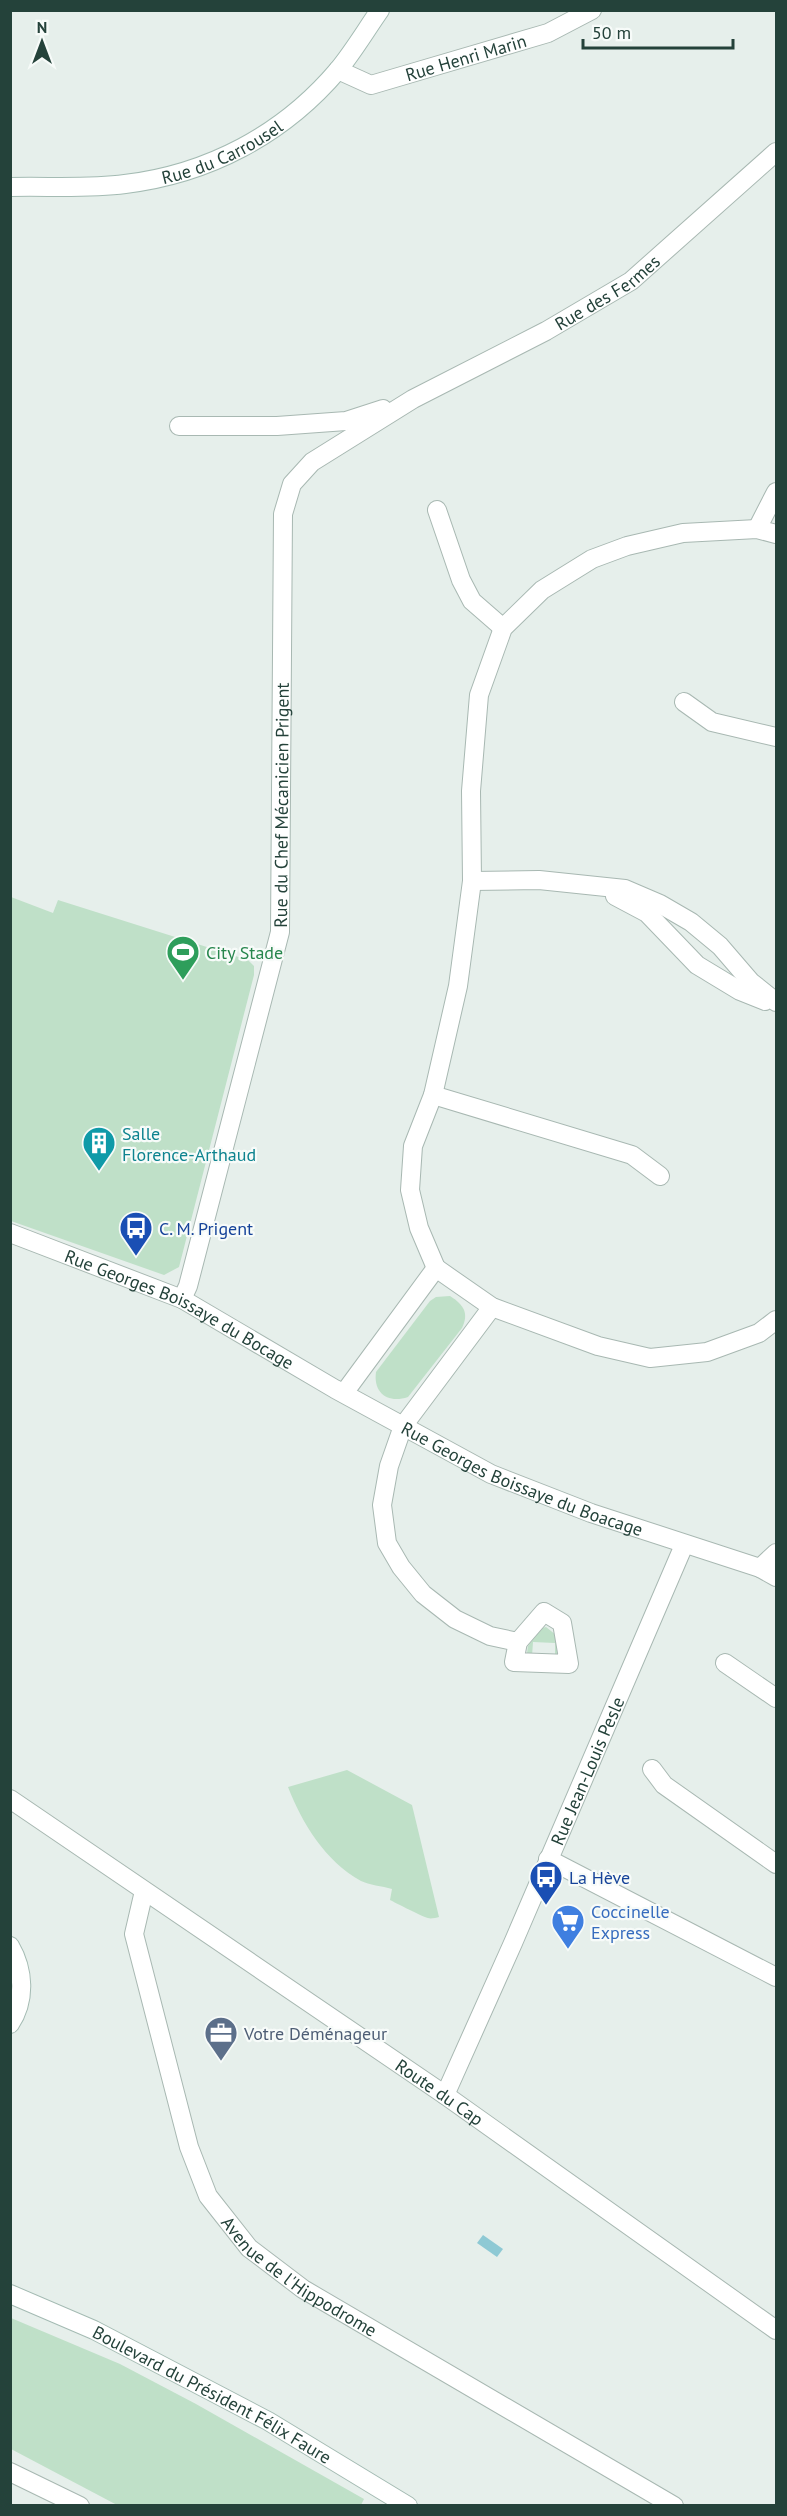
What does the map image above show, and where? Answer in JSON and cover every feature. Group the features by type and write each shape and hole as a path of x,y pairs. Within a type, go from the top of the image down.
{"street":[{"name":"Rue du Carrousel","path":"10,187 123,184 176,176 231,155 278,125 309,100 338,70 380,10"},
{"name":"Rue Henri Marin","path":"338,70 371,85 548,33 592,10"},
{"name":"Rue des Fermes","path":"413,399 546,331 631,281 777,152"},
{"path":"179,426 277,426 346,421 413,399"},
{"name":"Rue du Chef Mécanicien Prigent","path":"182,1299 191,1275 280,932 283,514 292,484 312,462 413,399"},
{"path":"757,529 777,492"},
{"path":"436,510 461,580 472,600 503,628"},
{"path":"777,534 757,529 683,533 627,546 592,559 542,590 503,628 479,695 471,791 472,881 458,986 433,1095 413,1146 410,1190 419,1227 436,1268 492,1307 598,1346 650,1358 707,1352 759,1333 777,1320"},
{"path":"684,702 712,722 777,737"},
{"path":"472,881 539,880 625,889 660,904 691,922 720,946 751,982 777,1004"},
{"path":"595,885 647,913 697,965 740,991 777,1004"},
{"path":"433,1095 632,1155 660,1176"},
{"name":"Rue Georges Boissaye du Bocage","path":"10,1233 182,1299 403,1426"},
{"path":"344,1394 436,1268"},
{"path":"403,1426 492,1307"},
{"name":"Rue Georges Boissaye du Boacage","path":"518,1642 490,1636 455,1619 423,1594 402,1568 387,1543 382,1505 389,1466 403,1426 490,1474 591,1513 759,1568 777,1577"},
{"name":"Rue Jean-Louis Pesle","path":"445,2095 684,1545"},
{"path":"759,1568 777,1553"},
{"path":"726,1663 777,1698"},
{"path":"652,1769 664,1785 777,1864"},
{"name":"Route du Cap","path":"10,1799 445,2095 777,2330"},
{"path":"548,1859 777,1977"},
{"name":"Avenue de l'Hippodrome","path":"144,1891 134,1934 189,2147 208,2196 249,2248 303,2289 674,2505"},
{"path":"10,1946 18,1959 22,1990 19,2006 10,2024"},
{"name":"Boulevard du Président Félix Faure","path":"10,2294 94,2330 268,2421 408,2505"},
{"path":"10,2472 80,2505"}],"green space":[{"path":"11,897 53,913 58,900 248,960 254,966 254,975 179,1267 164,1275 11,1221"},
{"path":"450,1296 464,1310 465,1318 462,1328 408,1397 394,1399 383,1395 377,1386 376,1372 430,1301 436,1297"},
{"path":"546,1627 556,1635 560,1655 555,1657 555,1643 533,1642 532,1656 527,1653 528,1646 542,1628"},
{"path":"347,1770 412,1805 439,1917 429,1918 390,1900 392,1889 361,1881 348,1873 316,1840 300,1814 288,1787"},
{"path":"11,2318 120,2364 196,2404 364,2499 361,2505 117,2505 11,2449"}],"water":[{"path":"483,2235 503,2249 497,2257 477,2243"}],"place":[{"name":"City Stade","path":"183,981"},
{"name":"Salle Florence-Arthaud","path":"99,1172"},
{"name":"C. M. Prigent","path":"136,1257"},
{"name":"La Hève","path":"546,1906"},
{"name":"Coccinelle Express","path":"568,1950"},
{"name":"Votre Déménageur","path":"221,2062"}]}
